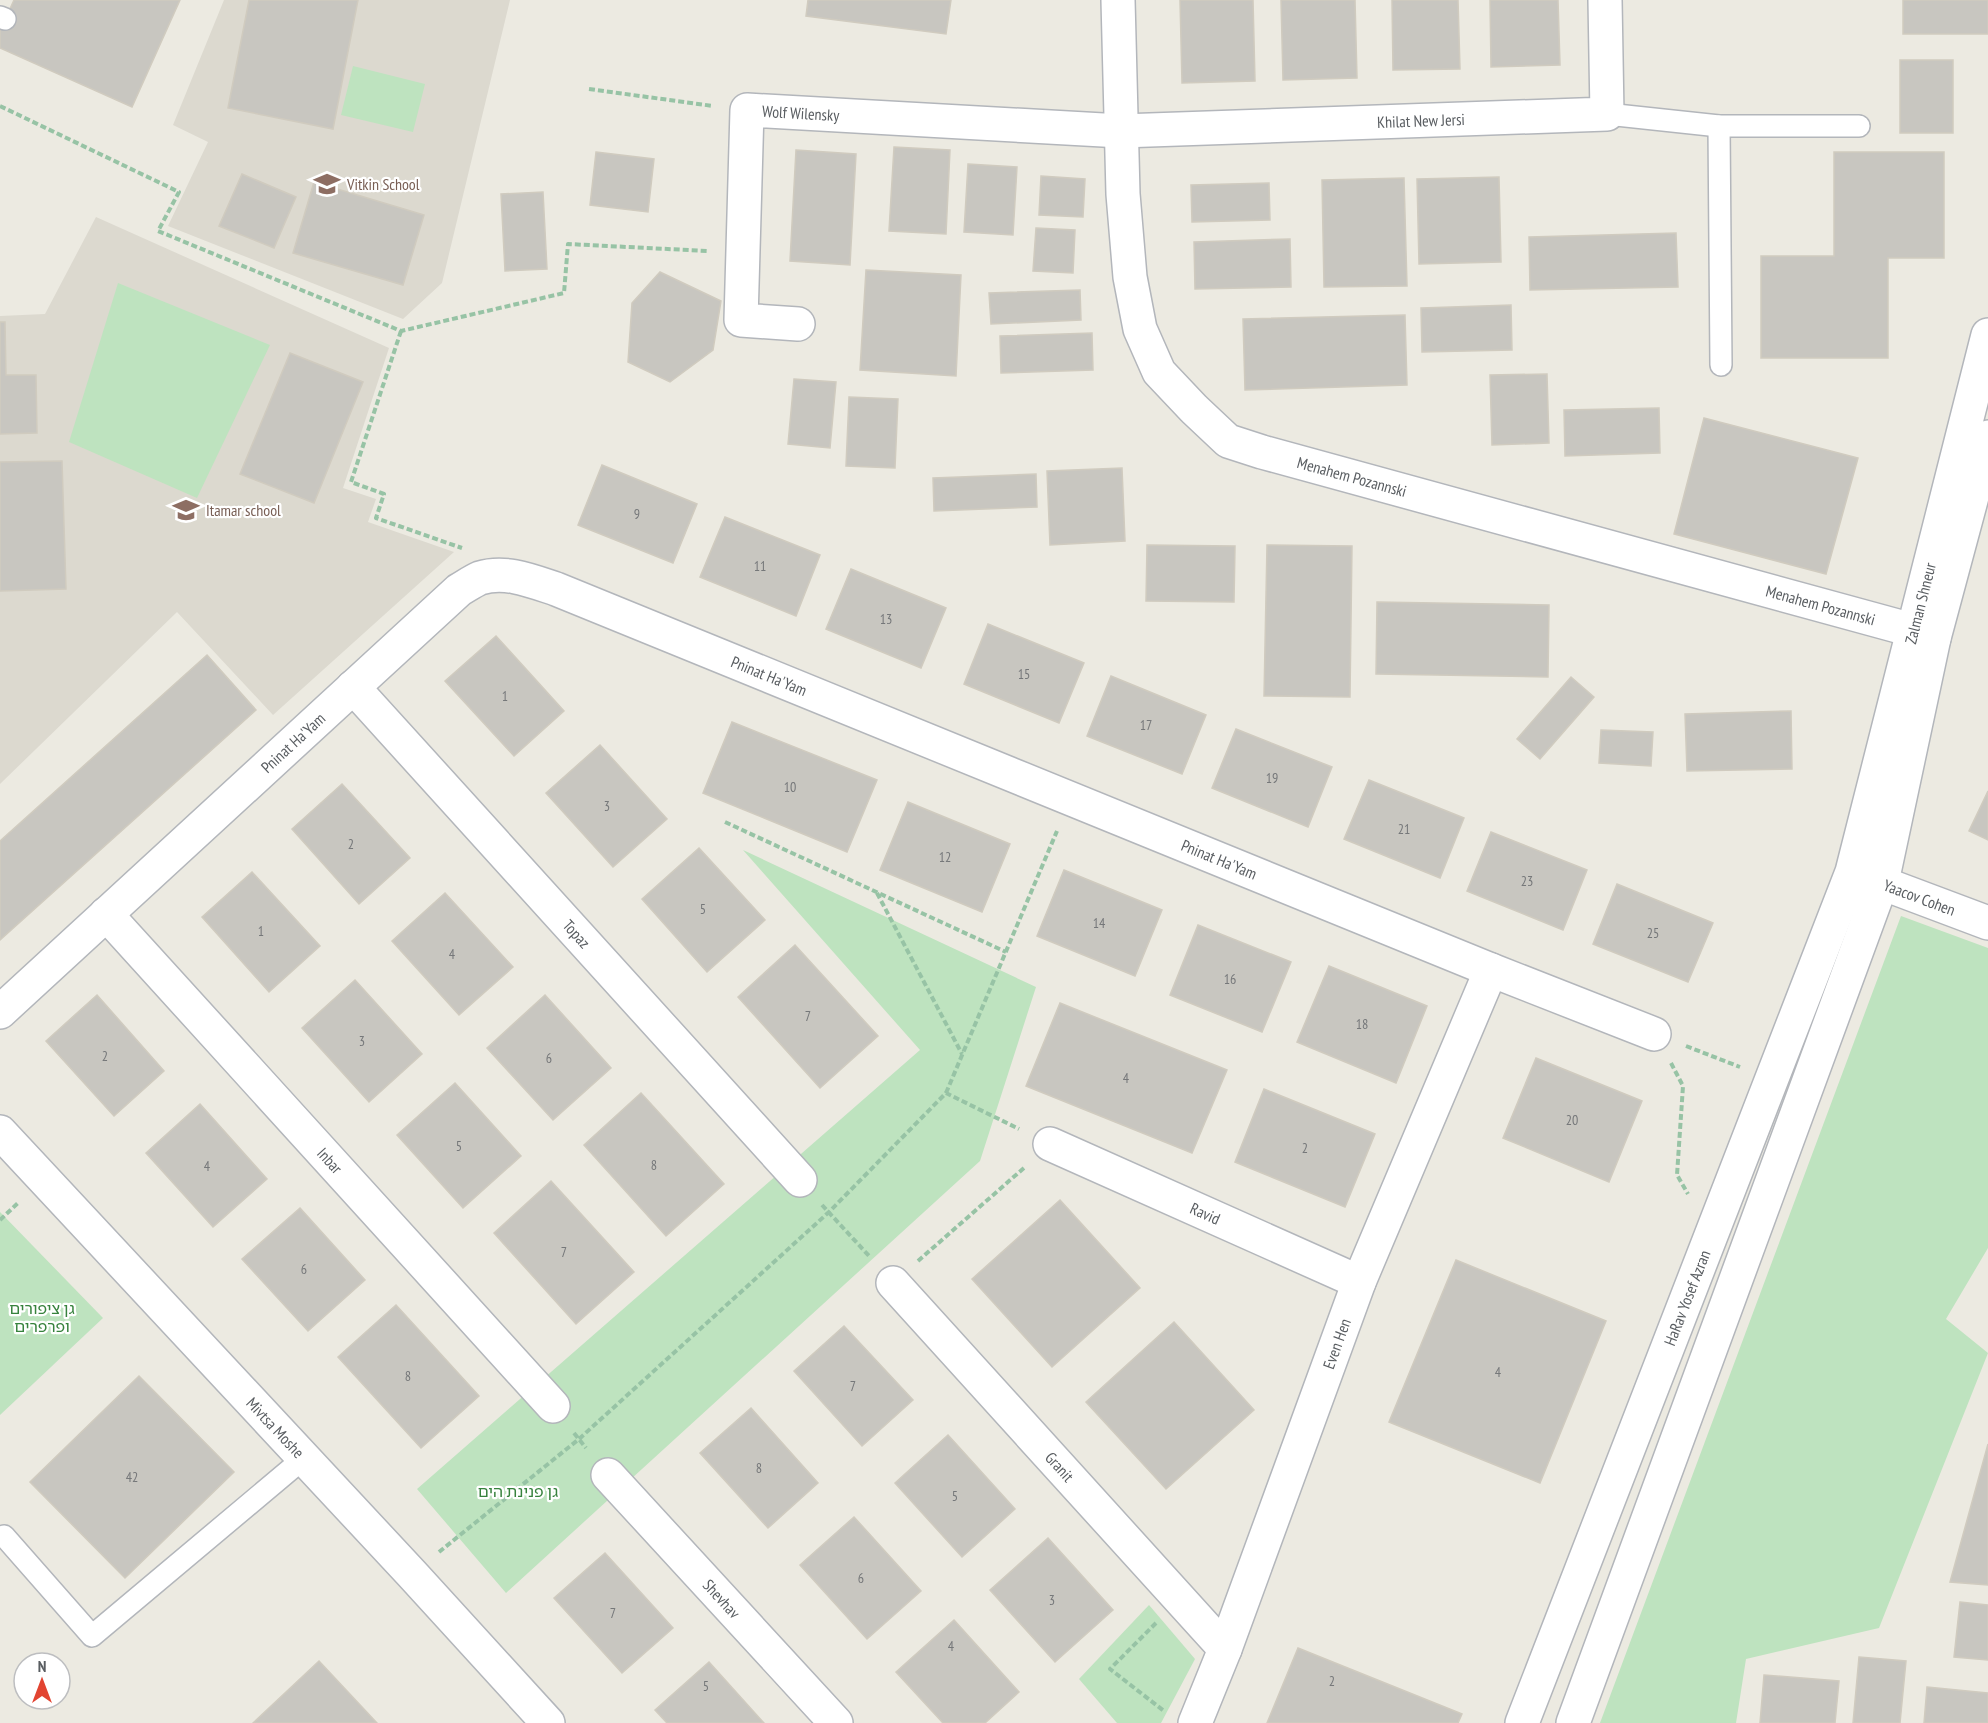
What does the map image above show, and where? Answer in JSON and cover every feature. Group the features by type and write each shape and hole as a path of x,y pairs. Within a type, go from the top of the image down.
{"street":[{"name":"Menahem Pozannski","path":"1118,0 1123,194 1130,277 1140,329 1160,372 1194,410 1228,441 1923,634"},
{"path":"1605,0 1607,114"},
{"name":"Wolf Wilensky","path":"798,324 741,321 747,110 1121,131"},
{"name":"Khilat New Jersi","path":"1121,131 1607,114"},
{"name":"Zalman Shneur","path":"1882,882 1923,634 1988,335"},
{"name":"Zalman Shneur","path":"1852,872 1923,634 1988,437"},
{"name":"Pninat Ha'Yam","path":"0,1012 459,590 480,578 501,575 528,579 556,589 1491,970 1654,1034"},
{"name":"Topaz","path":"353,687 800,1180"},
{"name":"Yaacov Cohen","path":"1852,872 1988,923"},
{"name":"HaRav Yosef Azran","path":"1522,1723 1852,872"},
{"path":"1573,1723 1882,882"},
{"name":"Inbar","path":"106,914 554,1406"},
{"name":"Even Hen","path":"1183,1720 1225,1649 1359,1282 1491,970"},
{"name":"Mivtsa Moshe","path":"0,1132 548,1723"},
{"name":"Ravid","path":"1050,1144 1359,1282"},
{"name":"Granit","path":"893,1283 1225,1649"},
{"name":"Shevhav","path":"608,1475 836,1723"}],"lane":[{"path":"1607,114 1719,126 1859,126"},
{"path":"1719,126 1721,365"},
{"path":"4,1536 92,1636 303,1458"}],"path":[{"path":"589,89 747,110"},
{"path":"0,106 179,192 158,231 401,331 564,293 568,244 743,253"},
{"path":"401,331 351,482 384,494 376,518 471,551"},
{"path":"412,1574 579,1439 829,1212 946,1093 1071,799"},
{"path":"724,822 1006,952"},
{"path":"877,893 963,1054"},
{"path":"1654,1034 1772,1079"},
{"path":"1654,1034 1683,1086 1677,1175 1712,1233"},
{"path":"800,1180 893,1283 1050,1144 946,1093"},
{"path":"554,1406 608,1475"},
{"path":"1180,1599 1110,1669 1183,1720"}],"shaded area":[{"name":"Vitkin School","path":"224,0 510,0 442,283 403,319 168,226 208,142 173,125"},
{"name":"Itamar school","path":"96,217 389,348 343,488 376,499 368,522 454,552 273,715 177,612 0,784 0,316 45,314"}],"green space":[{"path":"353,66 425,84 413,132 341,115"},
{"path":"118,283 270,345 197,498 69,442"},
{"name":"גן פנינת הים","path":"743,850 1036,987 980,1161 506,1593 417,1489 920,1050"},
{"path":"1901,916 1988,948 1988,1248 1946,1319 1988,1353 1879,1628 1746,1659 1736,1723 1600,1723"},
{"name":"גן ציפורים ופרפרים","path":"0,1212 103,1318 0,1415"},
{"path":"1149,1605 1195,1659 1161,1723 1117,1723 1079,1679"}],"building":[{"path":"14,0 180,0 132,107 0,48 0,31"},
{"path":"249,0 358,0 333,129 228,108"},
{"path":"808,0 951,0 946,34 806,16"},
{"path":"1180,0 1253,0 1255,81 1182,83"},
{"path":"1281,0 1355,0 1357,78 1283,80"},
{"path":"1392,0 1458,0 1460,69 1393,70"},
{"path":"1490,0 1558,0 1560,65 1491,67"},
{"path":"1903,0 1988,0 1988,34 1903,34"},
{"path":"1900,60 1953,60 1953,133 1900,133"},
{"path":"894,147 950,150 946,234 889,231"},
{"path":"796,150 856,154 850,265 790,261"},
{"path":"596,152 654,159 648,212 590,205"},
{"path":"1834,152 1944,152 1944,258 1888,258 1888,358 1761,358 1761,256 1834,256"},
{"path":"968,164 1017,167 1013,235 964,232"},
{"path":"242,174 296,197 274,248 219,226"},
{"path":"1041,176 1085,179 1083,217 1039,215"},
{"path":"1499,177 1501,262 1419,264 1417,179"},
{"path":"1404,178 1407,286 1324,287 1322,180"},
{"path":"314,182 424,215 403,285 293,253"},
{"path":"1269,183 1270,220 1192,222 1191,185"},
{"path":"543,192 547,269 505,271 501,194"},
{"path":"1036,228 1075,230 1073,273 1033,271"},
{"path":"1676,233 1678,287 1530,290 1529,237"},
{"path":"1290,239 1291,287 1195,289 1194,242"},
{"path":"866,270 961,275 956,376 860,370"},
{"path":"660,272 721,301 713,350 670,382 628,362 632,303"},
{"path":"1080,290 1081,320 991,324 989,293"},
{"path":"1511,305 1512,350 1422,352 1421,308"},
{"path":"1405,315 1407,385 1245,390 1243,319"},
{"path":"0,322 5,322 6,375 36,375 37,433 0,434"},
{"path":"1092,333 1093,370 1001,373 1000,336"},
{"path":"290,353 363,382 314,503 240,474"},
{"path":"1547,374 1549,443 1492,445 1490,375"},
{"path":"794,379 836,382 830,448 788,444"},
{"path":"849,397 898,399 895,468 846,466"},
{"path":"1659,408 1660,453 1565,456 1564,410"},
{"path":"1704,418 1858,458 1826,574 1674,534"},
{"path":"62,461 66,589 0,591 0,462"},
{"path":"602,465 697,504 673,563 578,525"},
{"path":"1122,468 1125,541 1050,545 1047,471"},
{"path":"1036,474 1037,507 934,511 933,478"},
{"path":"725,517 820,555 796,616 700,577"},
{"path":"1147,545 1235,546 1234,602 1146,601"},
{"path":"1267,545 1352,546 1350,697 1264,696"},
{"path":"851,569 946,608 921,668 826,629"},
{"path":"1377,602 1549,605 1548,677 1376,674"},
{"path":"988,624 1084,663 1059,723 964,684"},
{"path":"496,636 564,711 514,756 445,681"},
{"path":"207,655 256,710 0,940 0,841"},
{"path":"1111,676 1206,715 1182,774 1087,736"},
{"path":"1571,677 1594,697 1540,759 1517,739"},
{"path":"1791,711 1792,769 1687,771 1685,714"},
{"path":"732,722 877,780 847,852 703,793"},
{"path":"1236,729 1332,767 1308,827 1212,788"},
{"path":"1601,730 1653,732 1651,766 1599,763"},
{"path":"600,745 667,819 613,867 546,793"},
{"path":"1369,780 1464,818 1440,878 1344,839"},
{"path":"342,784 410,858 359,904 292,829"},
{"path":"1988,791 1988,840 1969,831"},
{"path":"908,802 1010,844 982,912 880,870"},
{"path":"1491,832 1587,870 1563,930 1467,891"},
{"path":"699,848 765,920 707,972 642,899"},
{"path":"1064,870 1162,910 1135,976 1037,936"},
{"path":"252,872 320,946 269,992 202,917"},
{"path":"1617,884 1713,923 1688,982 1593,944"},
{"path":"445,893 513,967 459,1015 392,941"},
{"path":"1198,925 1291,962 1262,1032 1170,995"},
{"path":"795,945 878,1036 820,1088 738,997"},
{"path":"1329,966 1427,1006 1396,1083 1297,1042"},
{"path":"355,980 422,1054 369,1102 302,1028"},
{"path":"97,995 164,1071 114,1116 46,1041"},
{"path":"545,995 611,1068 553,1120 487,1048"},
{"path":"1060,1003 1227,1070 1192,1153 1026,1086"},
{"path":"1536,1058 1642,1101 1609,1182 1503,1138"},
{"path":"455,1083 521,1156 463,1208 397,1135"},
{"path":"1264,1089 1375,1134 1345,1207 1235,1162"},
{"path":"641,1093 724,1184 666,1236 584,1145"},
{"path":"200,1104 267,1179 213,1227 146,1153"},
{"path":"551,1181 634,1272 576,1324 494,1233"},
{"path":"1060,1200 1140,1288 1052,1367 972,1279"},
{"path":"300,1208 365,1280 308,1331 242,1259"},
{"path":"1456,1260 1606,1321 1540,1483 1389,1422"},
{"path":"396,1305 479,1396 421,1448 338,1357"},
{"path":"1174,1322 1254,1410 1166,1489 1086,1402"},
{"path":"844,1326 913,1400 862,1446 794,1371"},
{"path":"139,1376 234,1472 125,1578 30,1482"},
{"path":"751,1408 818,1483 768,1528 700,1453"},
{"path":"948,1435 1015,1509 962,1557 895,1483"},
{"path":"1988,1444 1988,1585 1950,1582"},
{"path":"854,1517 921,1591 867,1639 800,1565"},
{"path":"1048,1538 1113,1610 1055,1662 990,1590"},
{"path":"605,1553 673,1628 622,1673 554,1598"},
{"path":"1960,1602 1988,1605 1988,1660 1954,1657"},
{"path":"954,1620 1019,1692 985,1723 943,1723 896,1672"},
{"path":"1298,1648 1462,1714 1458,1723 1267,1723"},
{"path":"1859,1657 1906,1661 1900,1723 1853,1723"},
{"path":"319,1661 377,1723 253,1723"},
{"path":"709,1662 764,1723 667,1723 655,1710"},
{"path":"1764,1675 1839,1681 1835,1723 1760,1723"},
{"path":"1927,1687 1988,1693 1988,1723 1924,1723"}],"place":[{"name":"Vitkin School","path":"327,184"},
{"name":"Itamar school","path":"186,510"}]}
